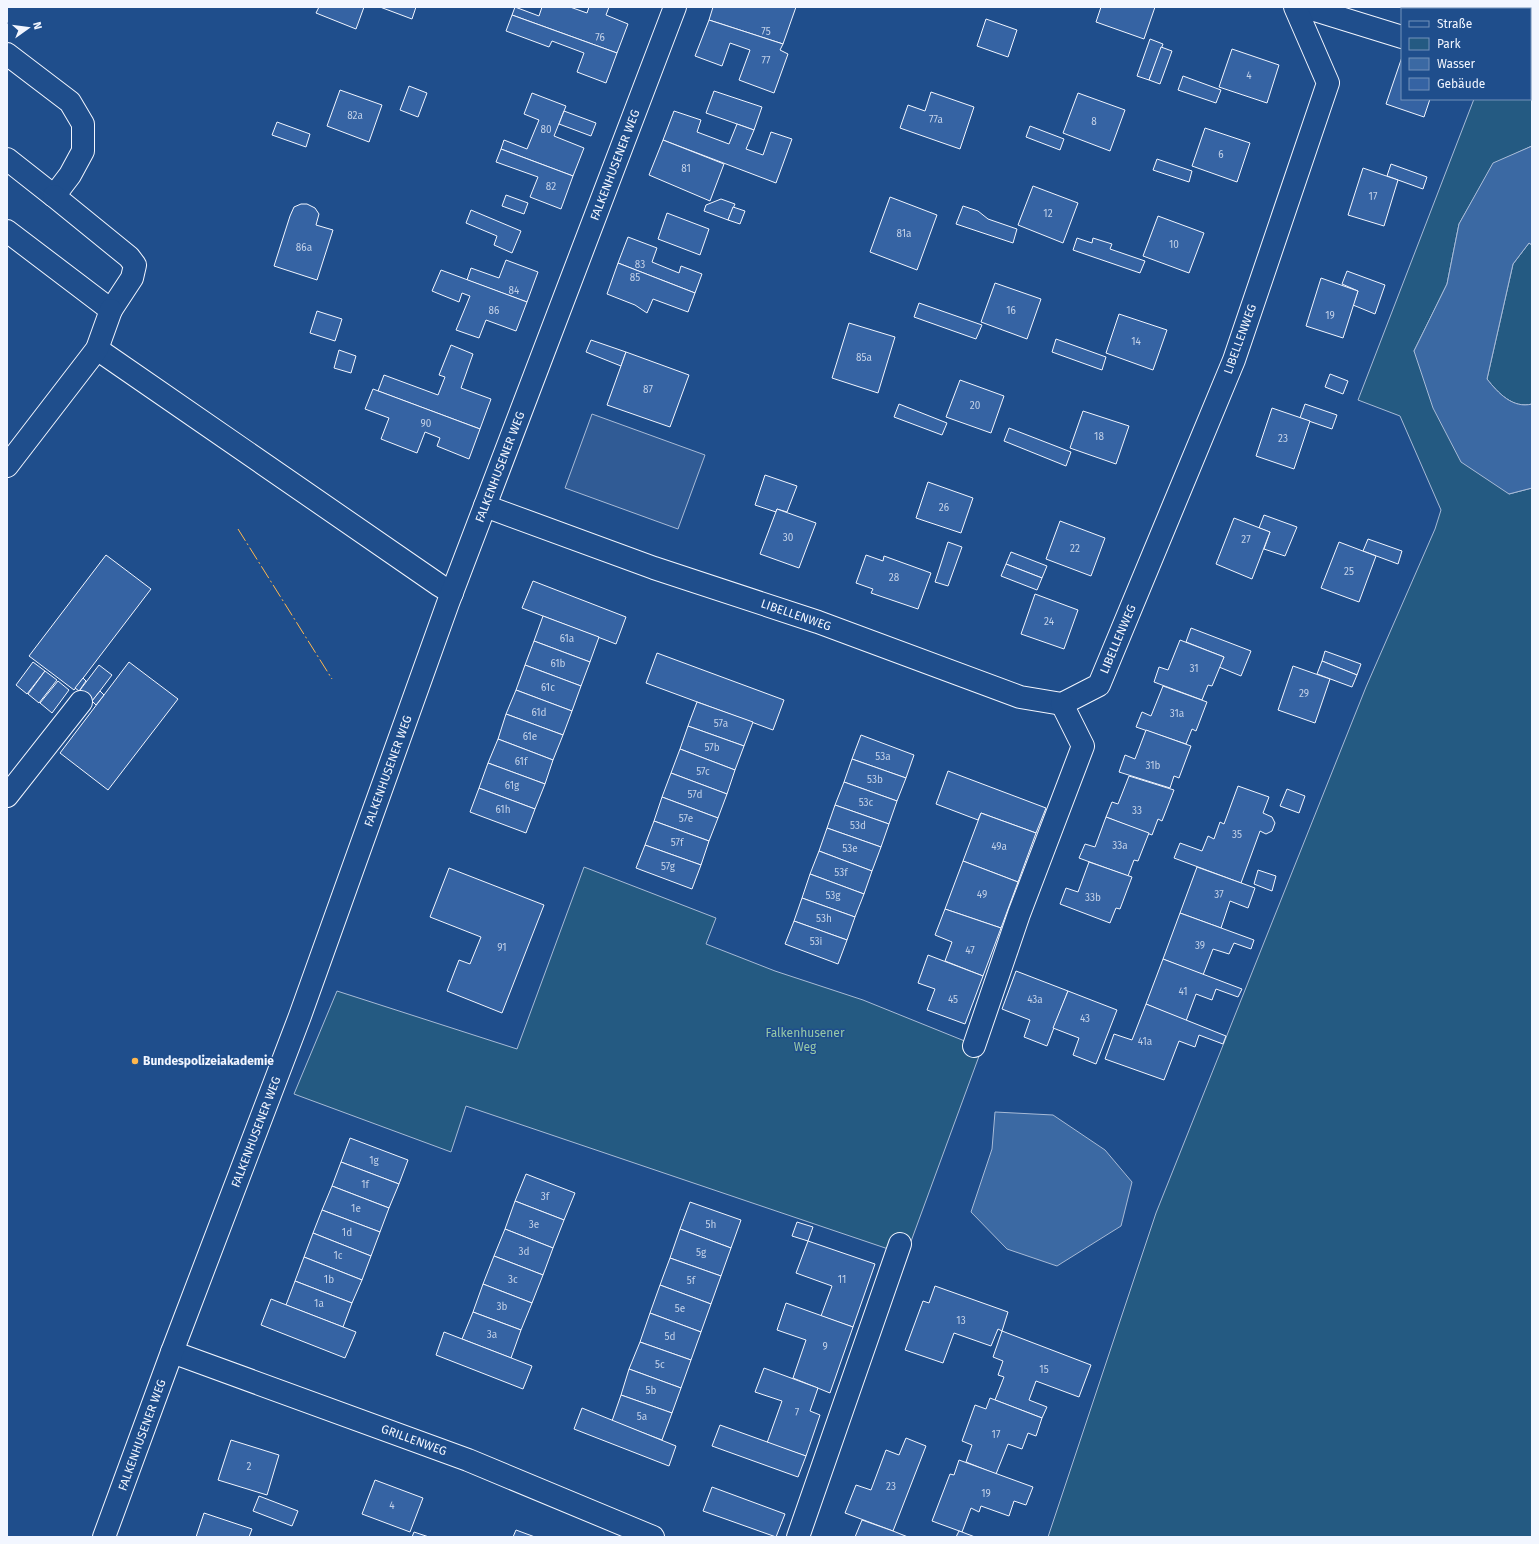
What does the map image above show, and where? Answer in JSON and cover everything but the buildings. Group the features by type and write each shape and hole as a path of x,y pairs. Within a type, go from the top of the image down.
{"street":[{"name":"FALKENHUSENER WEG","path":"104,1537 172,1352 300,1016 452,592 675,7"},
{"name":"LIBELLENWEG","path":"485,506 654,568 818,622 1020,697 1062,704 1099,685 1234,360 1328,82 1294,7"},
{"path":"1305,7 1401,37"},
{"path":"7,54 70,102 83,124 83,151 70,175 54,196"},
{"path":"7,160 129,257 135,265 132,278 111,310 96,349 7,466"},
{"path":"7,231 111,310"},
{"path":"96,349 433,581 452,592"},
{"path":"7,796 81,702"},
{"path":"974,1046 1019,914 1083,746 1062,704"},
{"path":"798,1537 900,1244"},
{"name":"GRILLENWEG","path":"172,1352 468,1460 653,1537"}],"green space":[{"path":"1532,92 1532,146 1493,164 1459,224 1447,284 1414,351 1509,494 1532,488 1532,1537 1048,1537 1156,1213 1366,687 1435,529 1441,510 1400,416 1358,400 1474,100 1531,100"},
{"path":"1529,243 1532,245 1532,404 1525,405 1506,399 1487,379 1513,264"},
{"name":"Falkenhusener Weg","path":"584,867 716,918 706,944 775,971 863,1000 982,1048 906,1255 466,1106 451,1152 294,1094 337,991 517,1049"}],"shaded area":[{"path":"592,414 705,455 678,529 565,488"}],"water":[{"path":"1532,146 1532,245 1529,243 1513,264 1487,379 1506,399 1518,404 1532,404 1532,488 1509,494 1461,462 1433,408 1414,351 1447,284 1459,224 1493,163"},
{"path":"995,1112 1053,1115 1105,1150 1132,1182 1121,1226 1057,1266 1007,1249 971,1212 992,1149"}],"power":[{"path":"238,529 332,679"}],"place":[{"name":"Bundespolizeiakademie","path":"135,1061"}]}
